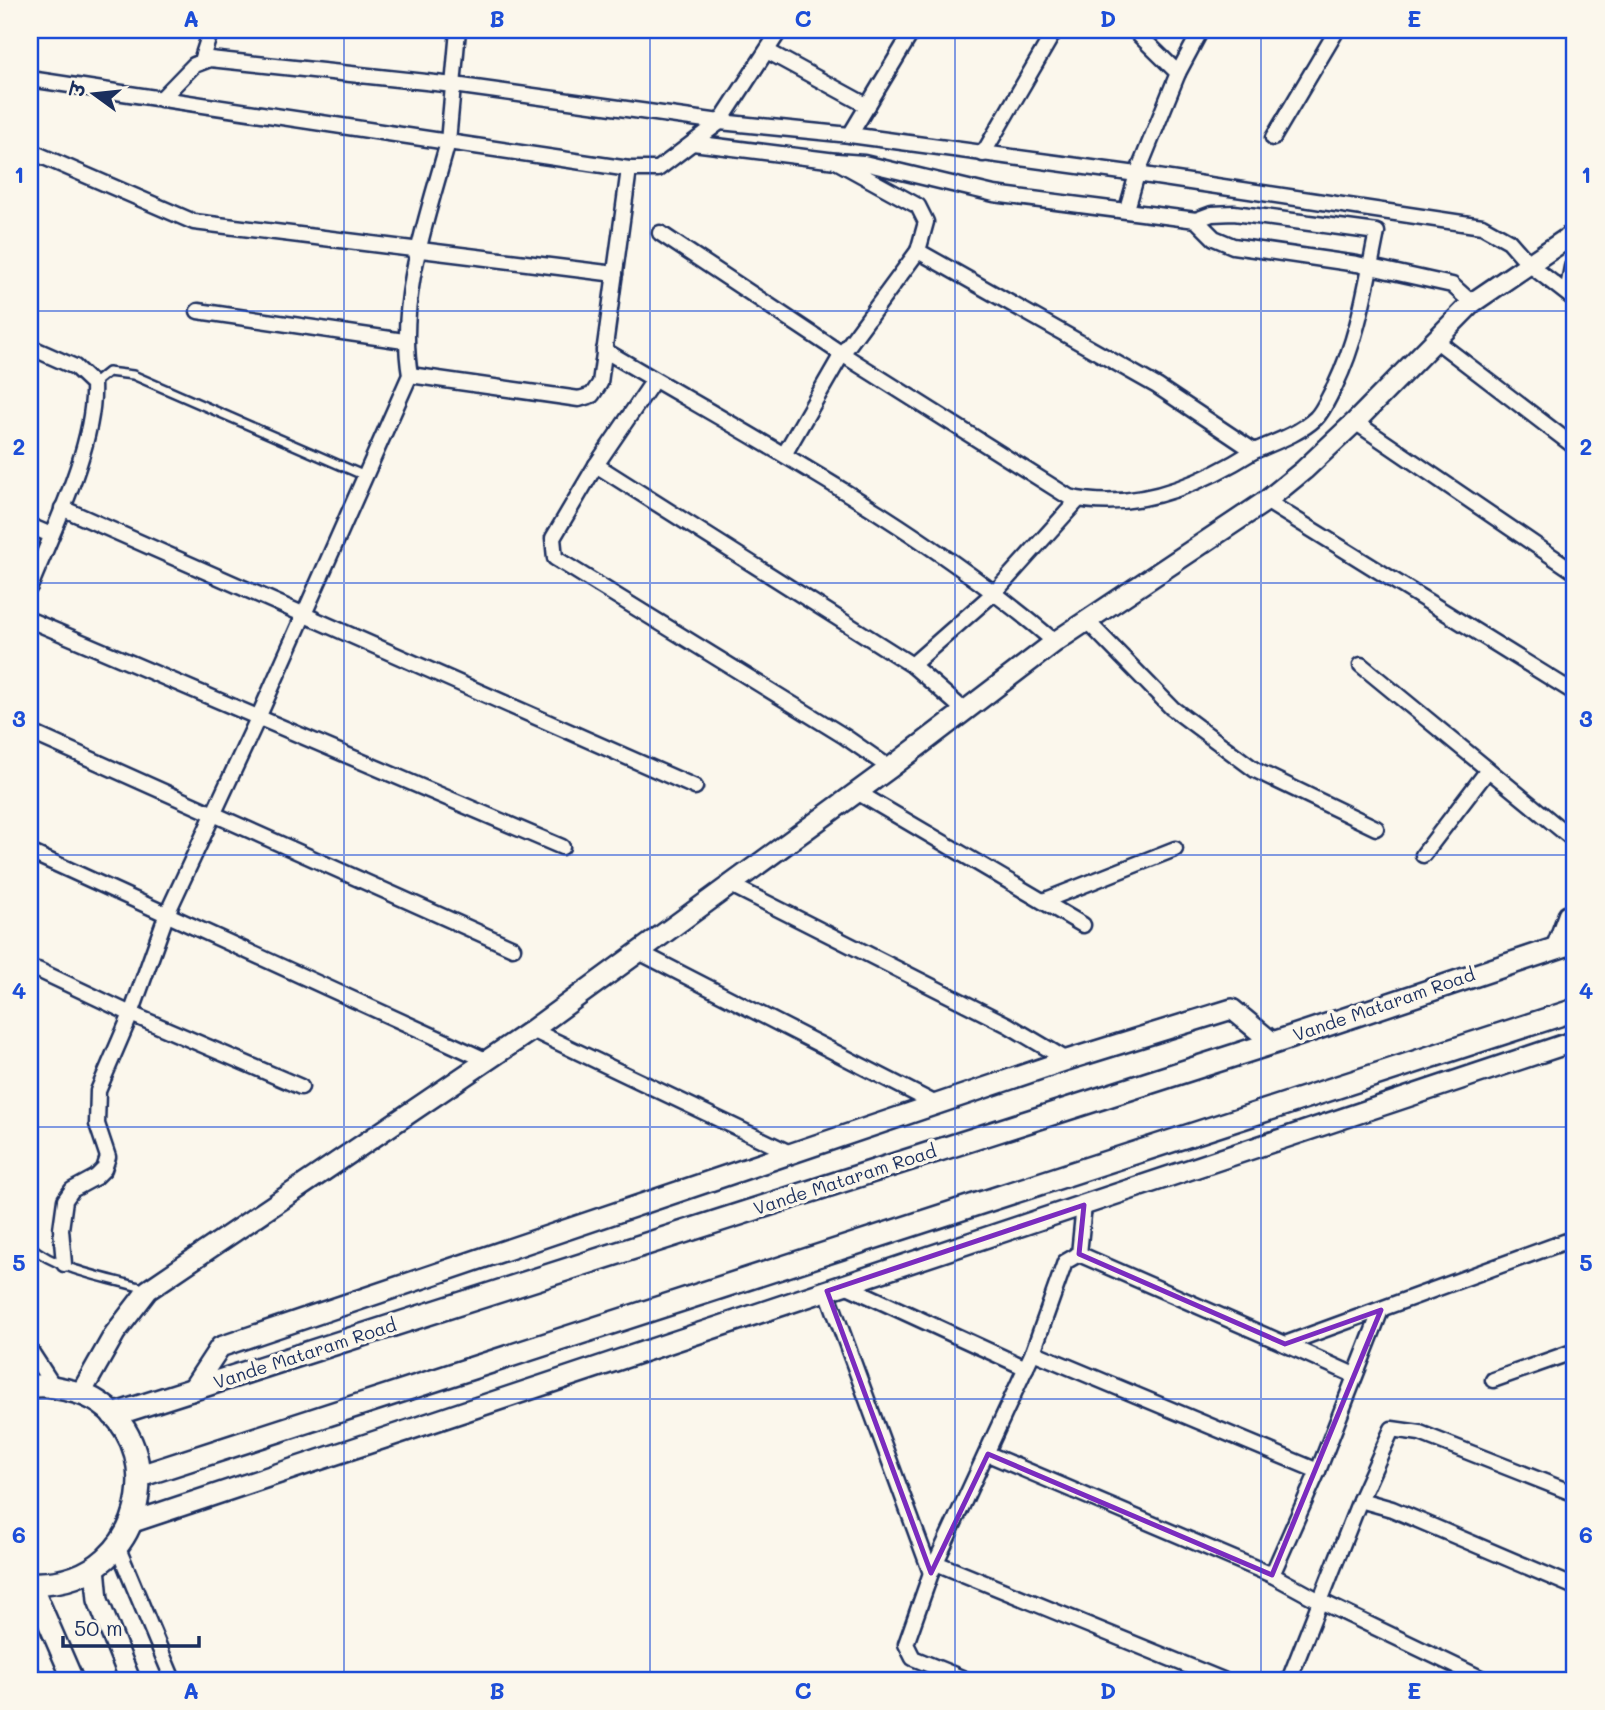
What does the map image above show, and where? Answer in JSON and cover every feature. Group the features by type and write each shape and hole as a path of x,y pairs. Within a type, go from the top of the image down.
{"main road":[{"name":"Vande Mataram Road","path":"113,1415 1273,1043 1575,942"},
{"path":"140,1476 1575,1010"},
{"path":"30,1387 40,1384 81,1393 113,1415 132,1444 140,1476 133,1522 107,1560 81,1576 53,1584 30,1583"}],"street":[{"path":"162,99 201,61 211,30"},
{"path":"64,1264 61,1229 65,1200 72,1190 96,1177 104,1169 108,1157 97,1124 98,1091 131,1014 166,916 258,718 410,375 404,341 419,250 448,142 458,30"},
{"path":"30,79 629,169 658,169 720,122 780,30"},
{"path":"850,135 912,30"},
{"path":"983,154 1055,30"},
{"path":"1134,30 1178,73"},
{"path":"1127,209 1137,174 1178,73 1201,30"},
{"path":"1273,138 1337,30"},
{"path":"767,51 868,106"},
{"path":"201,61 454,85 720,122 850,135 1137,174 1482,226 1510,241 1530,265 1571,297"},
{"path":"660,233 842,355 1069,498 1078,500 1117,502 1156,495 1216,475 1316,418 1326,404 1352,348 1366,297 1377,232 1234,213 1212,214 1196,220 1127,209 993,194 864,163 693,143"},
{"path":"30,151 194,222 615,274"},
{"path":"785,453 842,355 918,251 926,222 918,206 836,161"},
{"path":"410,375 579,399 592,395 600,383 629,169"},
{"path":"1196,220 1214,239 1233,246 1357,264 1369,269 1452,285 1472,303"},
{"path":"81,1393 115,1333 148,1290 532,1030 966,712 1055,642 1266,501 1355,422 1472,303 1575,233"},
{"path":"918,251 1157,386 1254,451"},
{"path":"1571,297 1575,265"},
{"path":"198,312 404,341"},
{"path":"1434,339 1575,447"},
{"path":"30,347 75,367 93,384 94,410 62,508 30,587"},
{"path":"604,350 785,453 996,591 1055,642"},
{"path":"654,380 596,465 553,538 555,558 844,736 890,768"},
{"path":"1355,422 1575,572"},
{"path":"596,465 912,665 966,712"},
{"path":"912,665 996,591 1078,500"},
{"path":"1266,501 1575,693"},
{"path":"62,508 695,787"},
{"path":"30,526 51,535"},
{"path":"30,620 562,847"},
{"path":"1087,621 1172,708 1255,770 1376,828"},
{"path":"1361,665 1575,841"},
{"path":"30,732 513,948"},
{"path":"1423,855 1489,770"},
{"path":"857,792 1083,925"},
{"path":"1042,901 1175,849"},
{"path":"30,852 488,1061"},
{"path":"731,885 1009,1025 1066,1060"},
{"path":"1553,948 1566,914 1575,910"},
{"path":"639,952 938,1105"},
{"path":"38,970 131,1014 301,1087"},
{"path":"191,1391 220,1348 1066,1060 1232,1009 1273,1043"},
{"path":"532,1030 792,1154"},
{"path":"133,1522 1575,1041"},
{"path":"1079,1254 1084,1205"},
{"path":"1285,1344 1575,1238"},
{"path":"1079,1254 1354,1375"},
{"path":"967,1680 913,1658 906,1644 934,1568 1033,1352 1065,1262 1079,1254"},
{"path":"836,1288 1026,1368"},
{"path":"836,1288 934,1568 1223,1680"},
{"path":"1272,1574 1318,1471 1381,1310"},
{"path":"30,1350 54,1387"},
{"path":"1493,1380 1575,1351"},
{"path":"1033,1352 1318,1471"},
{"path":"1289,1680 1318,1600 1392,1429 1420,1433 1575,1494"},
{"path":"988,1454 1272,1574 1318,1600 1485,1680"},
{"path":"1360,1500 1392,1509 1575,1587"},
{"path":"117,1546 173,1680"},
{"path":"95,1567 98,1600 130,1680"},
{"path":"30,1583 73,1680"},
{"path":"30,1670 34,1680"}],"lane":[{"path":"93,384 108,372 133,375 365,476"},
{"path":"30,1246 40,1254 64,1264 148,1290"}],"highlighted area":[{"path":"1084,1205 1079,1254 1285,1344 1381,1310 1272,1575 988,1454 931,1573 827,1291"}]}
